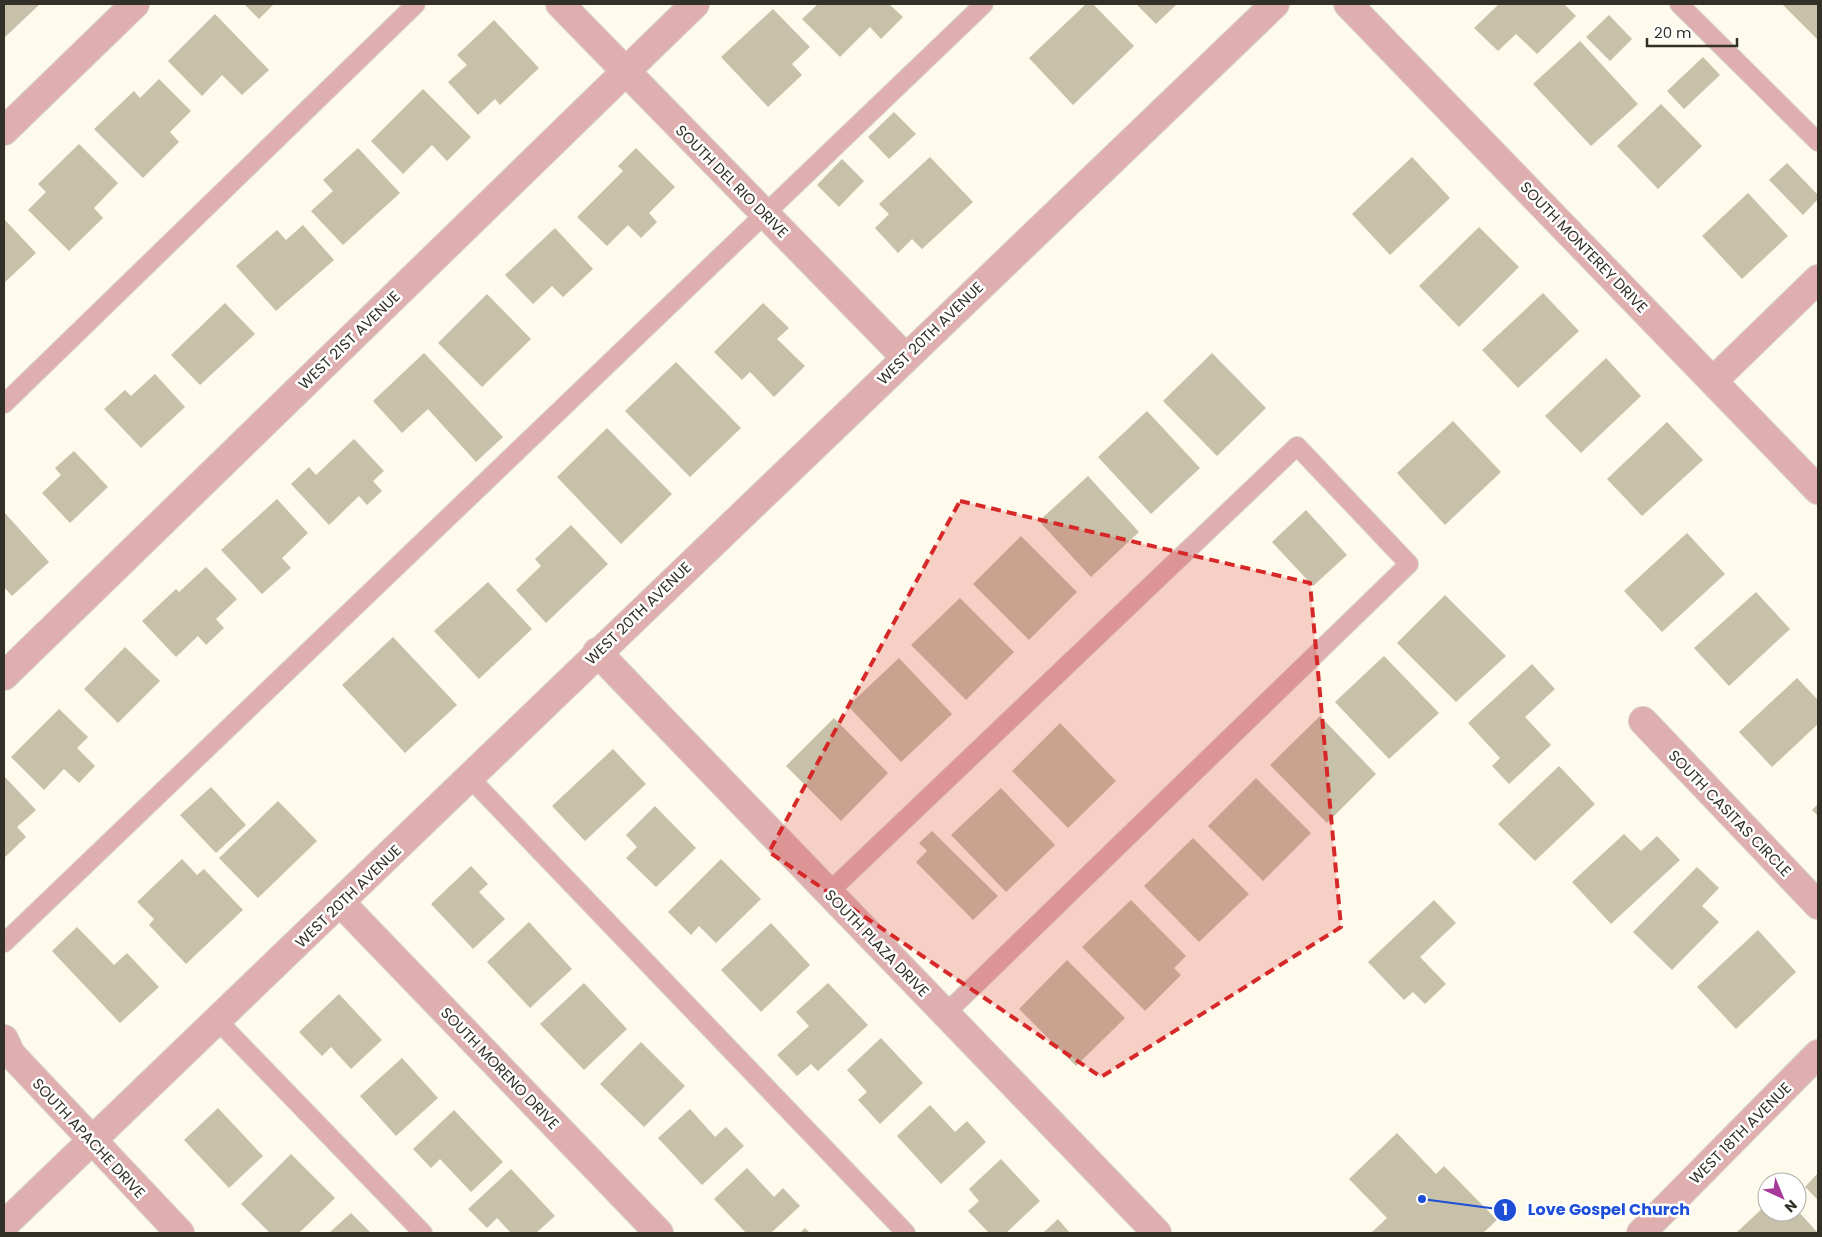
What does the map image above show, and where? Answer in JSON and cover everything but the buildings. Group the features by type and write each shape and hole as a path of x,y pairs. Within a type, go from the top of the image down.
{"street":[{"path":"4,131 135,4"},
{"name":"SOUTH DEL RIO DRIVE","path":"560,4 624,72 905,357"},
{"name":"WEST 21ST AVENUE","path":"4,676 695,4"},
{"name":"WEST 20TH AVENUE","path":"4,1226 341,903 597,652 1275,4"},
{"name":"SOUTH MONTEREY DRIVE","path":"1348,4 1818,490"},
{"path":"1713,381 1818,279"},
{"name":"SOUTH PLAZA DRIVE","path":"597,652 1157,1233"},
{"name":"SOUTH CASITAS CIRCLE","path":"1643,722 1818,905"},
{"name":"SOUTH MORENO DRIVE","path":"341,903 659,1233"},
{"name":"SOUTH APACHE DRIVE","path":"4,1039 11,1054 91,1142 180,1233"},
{"name":"WEST 18TH AVENUE","path":"1641,1233 1818,1054"}],"lane":[{"path":"4,404 416,4"},
{"path":"4,943 984,4"},
{"path":"1679,4 1818,142"},
{"path":"829,892 1297,446 1409,564 946,1014"},
{"path":"469,777 906,1233"},
{"path":"218,1021 423,1233"}],"highlighted area":[{"path":"960,501 1310,583 1341,927 1101,1077 769,852"}],"place":[{"name":"Love Gospel Church","path":"1422,1199"}]}
